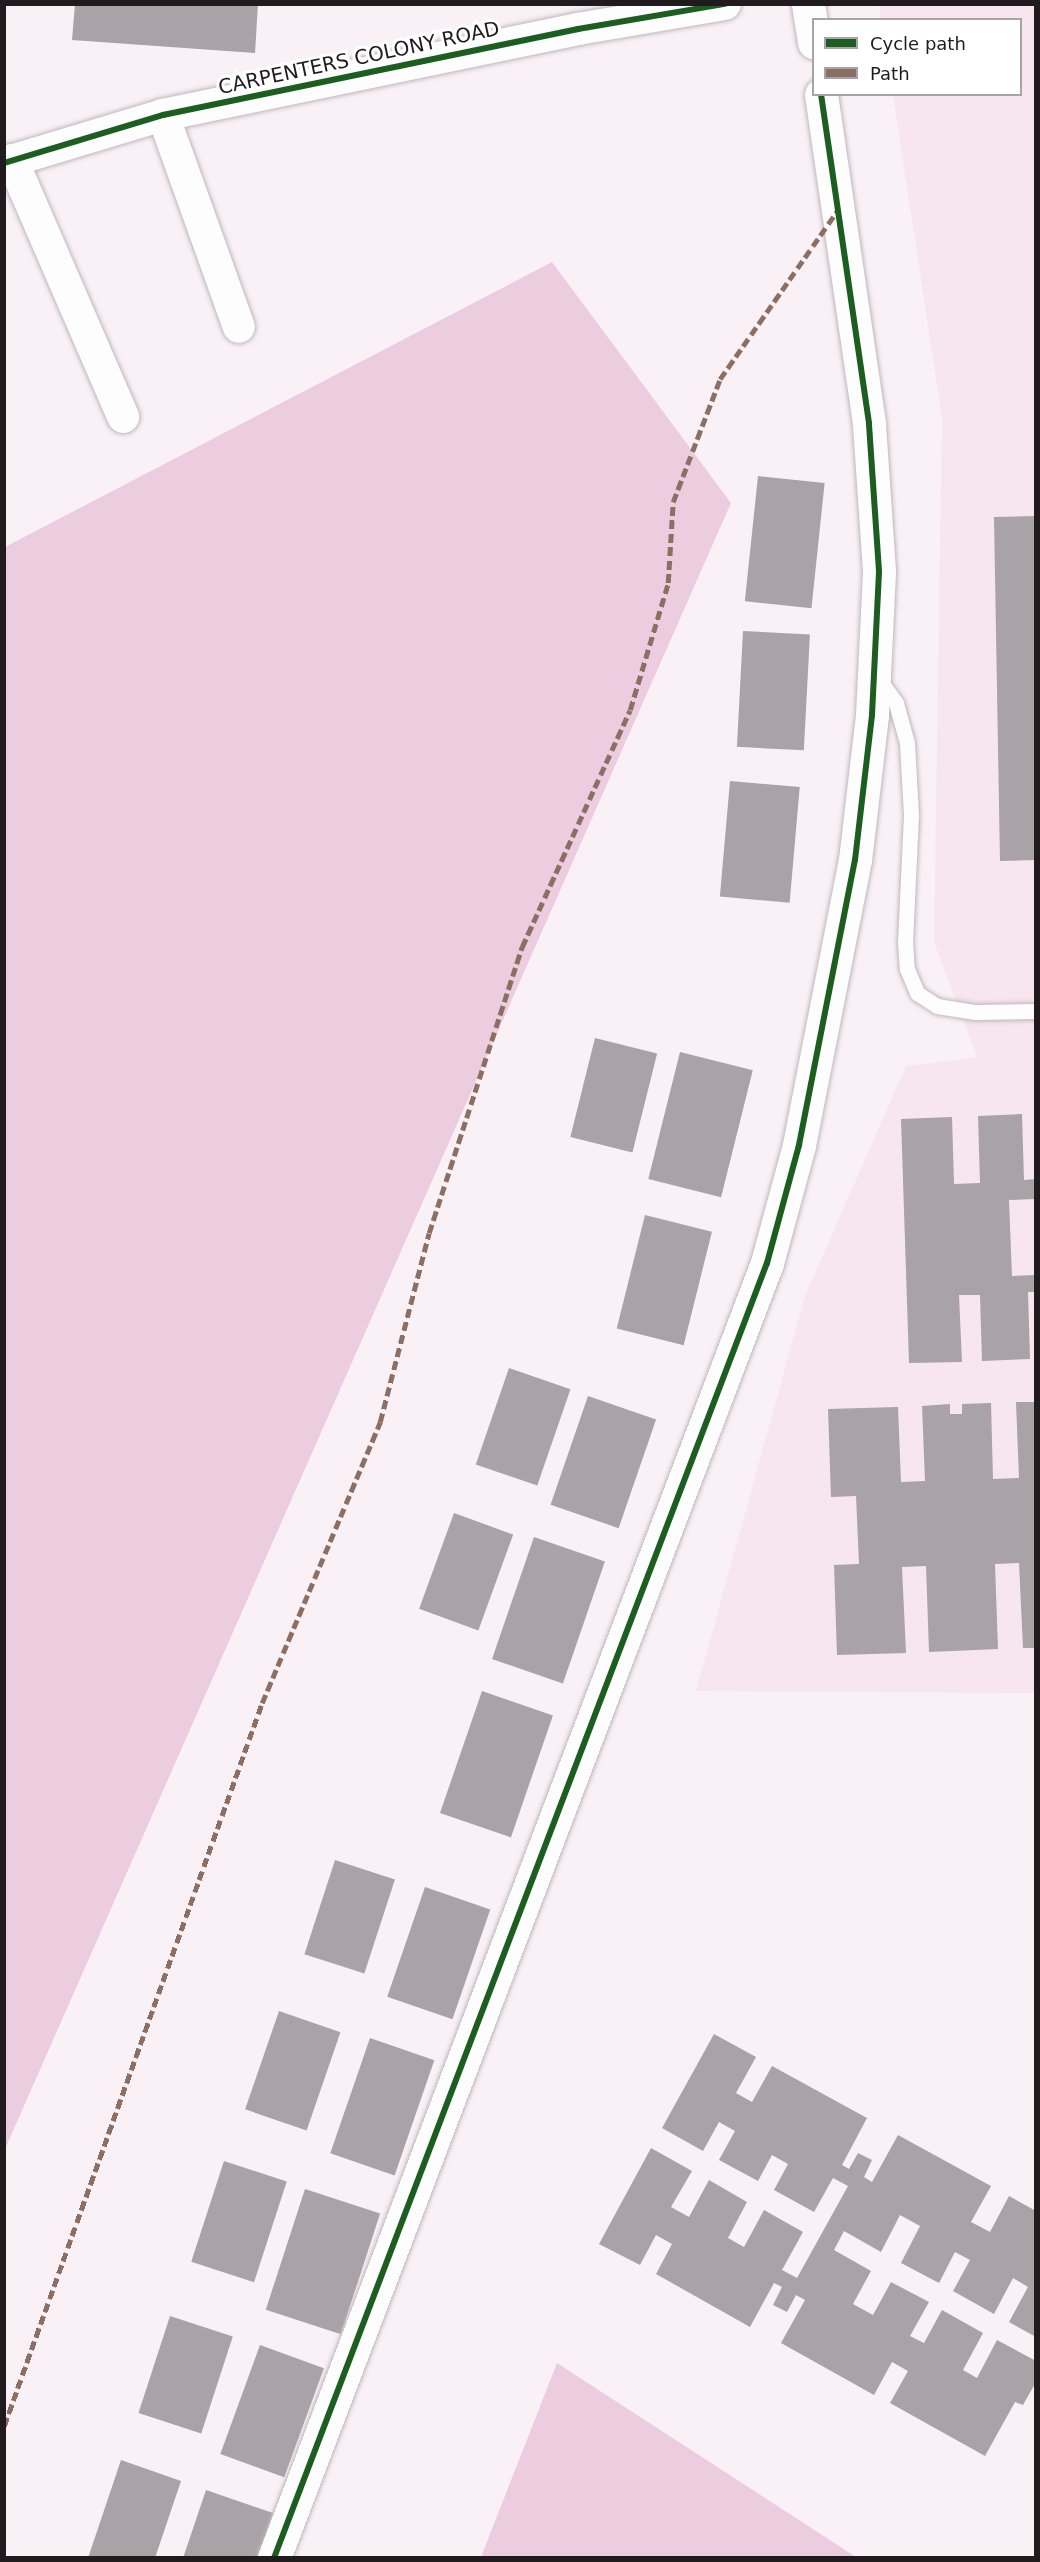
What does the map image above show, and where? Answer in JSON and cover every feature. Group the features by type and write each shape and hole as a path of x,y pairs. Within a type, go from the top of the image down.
{"street":[{"name":"CARPENTERS COLONY ROAD","path":"8,161 163,115 578,29 726,4"},
{"path":"808,4 812,35"},
{"path":"274,2558 766,1263 799,1145 855,860 873,671 879,572 869,423 821,96"},
{"path":"163,115 239,327"},
{"path":"8,161 123,417"}],"lane":[{"path":"873,671 896,703 907,743 911,815 905,942 907,969 917,993 938,1006 976,1012 1035,1011"}],"shaded area":[{"path":"879,5 1035,5 1035,1693 696,1691 805,1296 906,1066 977,1057 934,942 942,418 893,96 1022,96 1022,18 881,18"},
{"path":"552,262 731,503 5,2149 5,547"},
{"path":"557,2363 856,2557 481,2557"}],"building":[{"path":"75,4 258,4 255,53 72,40"},
{"path":"758,476 825,483 811,608 745,601"},
{"path":"1036,516 1036,860 1000,861 994,517"},
{"path":"743,631 810,635 804,750 737,747"},
{"path":"730,781 800,787 790,903 720,897"},
{"path":"595,1038 657,1053 632,1152 570,1137"},
{"path":"680,1052 753,1070 721,1197 648,1179"},
{"path":"1022,1114 1024,1180 1036,1179 1036,1199 1009,1200 1012,1276 1036,1275 1036,1292 1028,1292 1030,1359 982,1361 980,1295 959,1295 962,1362 909,1363 901,1119 952,1117 954,1184 980,1183 978,1116"},
{"path":"645,1215 712,1232 684,1345 617,1329"},
{"path":"509,1368 570,1389 537,1486 476,1464"},
{"path":"588,1396 656,1419 619,1528 551,1505"},
{"path":"1016,1402 1036,1402 1036,1648 1023,1648 1019,1563 995,1564 998,1649 929,1652 926,1566 902,1567 906,1653 837,1655 834,1565 859,1564 856,1496 831,1497 828,1409 898,1407 901,1482 925,1481 922,1406 950,1404 950,1414 962,1414 962,1404 991,1403 993,1479 1019,1478"},
{"path":"454,1513 513,1535 478,1630 419,1609"},
{"path":"534,1537 605,1561 563,1683 492,1659"},
{"path":"482,1691 553,1715 511,1837 440,1813"},
{"path":"335,1860 395,1879 364,1974 304,1954"},
{"path":"425,1887 490,1909 452,2019 387,1997"},
{"path":"279,2011 340,2032 307,2130 245,2109"},
{"path":"714,2034 756,2057 736,2093 752,2102 772,2066 867,2118 842,2165 849,2169 858,2153 872,2160 864,2177 872,2182 898,2135 991,2186 971,2222 990,2232 1009,2196 1036,2211 1036,2337 1009,2322 1028,2287 1013,2278 994,2314 953,2291 970,2260 955,2252 939,2283 901,2263 920,2226 900,2215 881,2252 844,2231 834,2250 871,2271 853,2304 873,2315 891,2282 929,2302 910,2336 924,2343 942,2310 983,2333 963,2370 977,2378 997,2340 1036,2361 1036,2382 1023,2405 1015,2402 985,2456 890,2403 908,2371 892,2362 874,2395 781,2343 805,2300 796,2295 787,2312 773,2305 782,2287 774,2283 750,2327 656,2274 672,2244 656,2235 640,2265 599,2244 651,2148 692,2171 671,2207 689,2217 709,2180 747,2202 728,2238 744,2247 764,2210 803,2232 782,2270 797,2278 848,2186 833,2178 814,2212 774,2190 788,2164 772,2155 758,2181 719,2160 735,2131 719,2122 703,2151 662,2128"},
{"path":"370,2038 434,2060 395,2175 330,2153"},
{"path":"224,2161 287,2181 254,2282 191,2262"},
{"path":"305,2189 380,2213 341,2334 266,2310"},
{"path":"170,2316 233,2336 201,2433 138,2413"},
{"path":"260,2345 324,2368 284,2477 220,2454"},
{"path":"121,2460 181,2481 155,2558 88,2558"},
{"path":"206,2490 273,2513 257,2558 183,2558"}],"marked path":[{"path":"4,2426 262,1703 380,1422 429,1233 522,947 630,710 668,583 673,502 720,379 838,210"}],"cycle path":[{"path":"4,163 163,115 578,29 725,4"},
{"path":"274,2558 767,1263 799,1145 855,860 872,715 879,571 869,423 821,96"}]}
